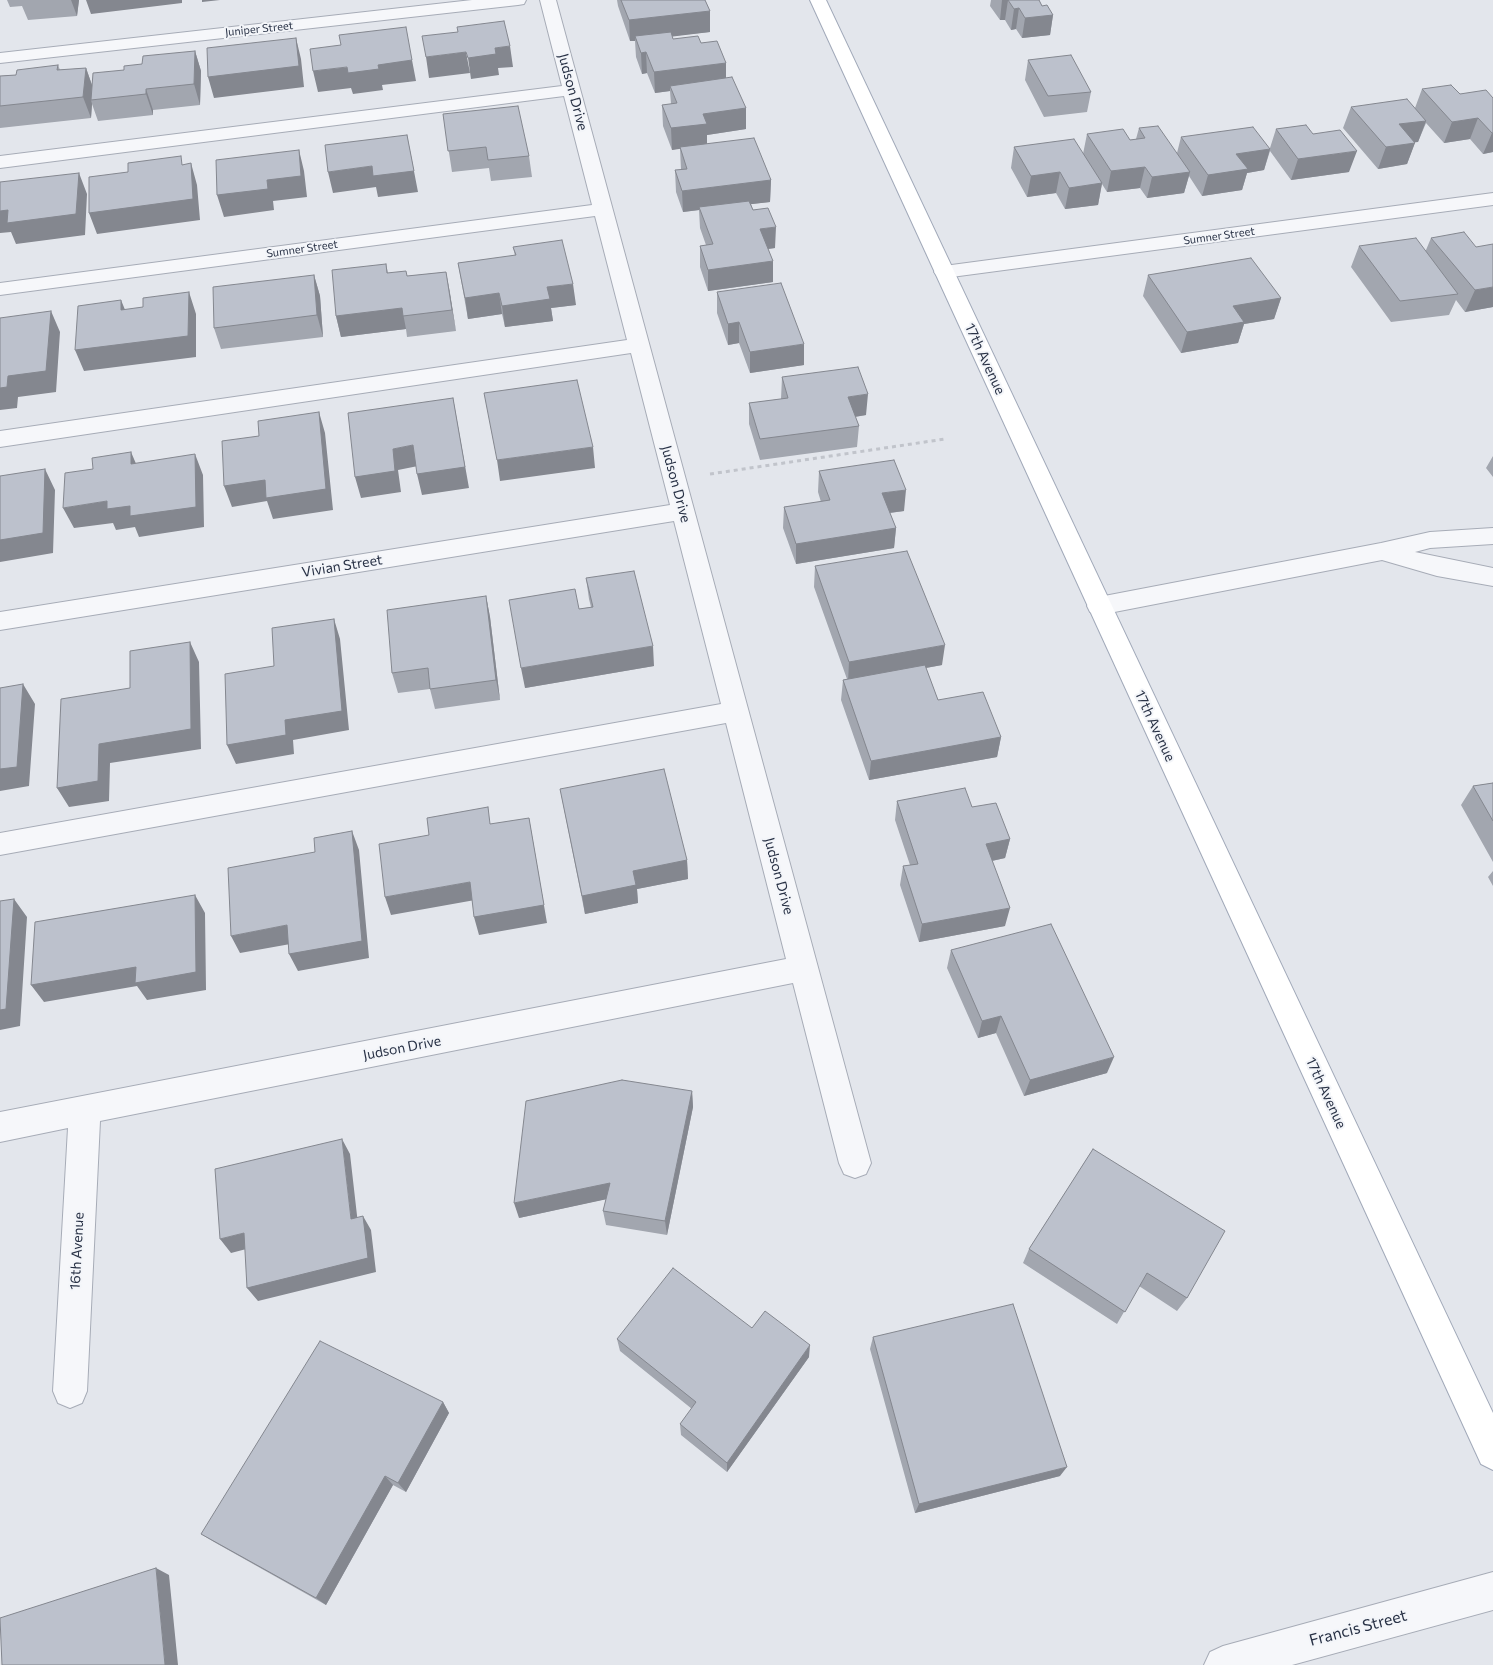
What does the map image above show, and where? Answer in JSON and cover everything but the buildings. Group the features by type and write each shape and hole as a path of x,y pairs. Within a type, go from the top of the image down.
{"main road":[{"name":"17th Avenue","path":"818,0 1493,1452"}],"street":[{"name":"Juniper Street","path":"0,58 518,0"},
{"name":"Judson Drive","path":"548,0 855,1163"},
{"path":"0,162 572,90"},
{"name":"Sumner Street","path":"944,272 1493,199"},
{"name":"Sumner Street","path":"0,290 603,209"},
{"path":"0,439 640,345"},
{"name":"Vivian Street","path":"0,621 683,511"},
{"path":"1100,606 1381,552 1430,540 1493,536"},
{"path":"1381,552 1437,567 1493,577"},
{"path":"0,844 736,711"},
{"name":"Judson Drive","path":"0,1127 803,968"},
{"name":"16th Avenue","path":"70,1391 85,1111"},
{"name":"Francis Street","path":"1223,1665 1493,1591"}],"path":[{"path":"675,480 945,440"}]}
